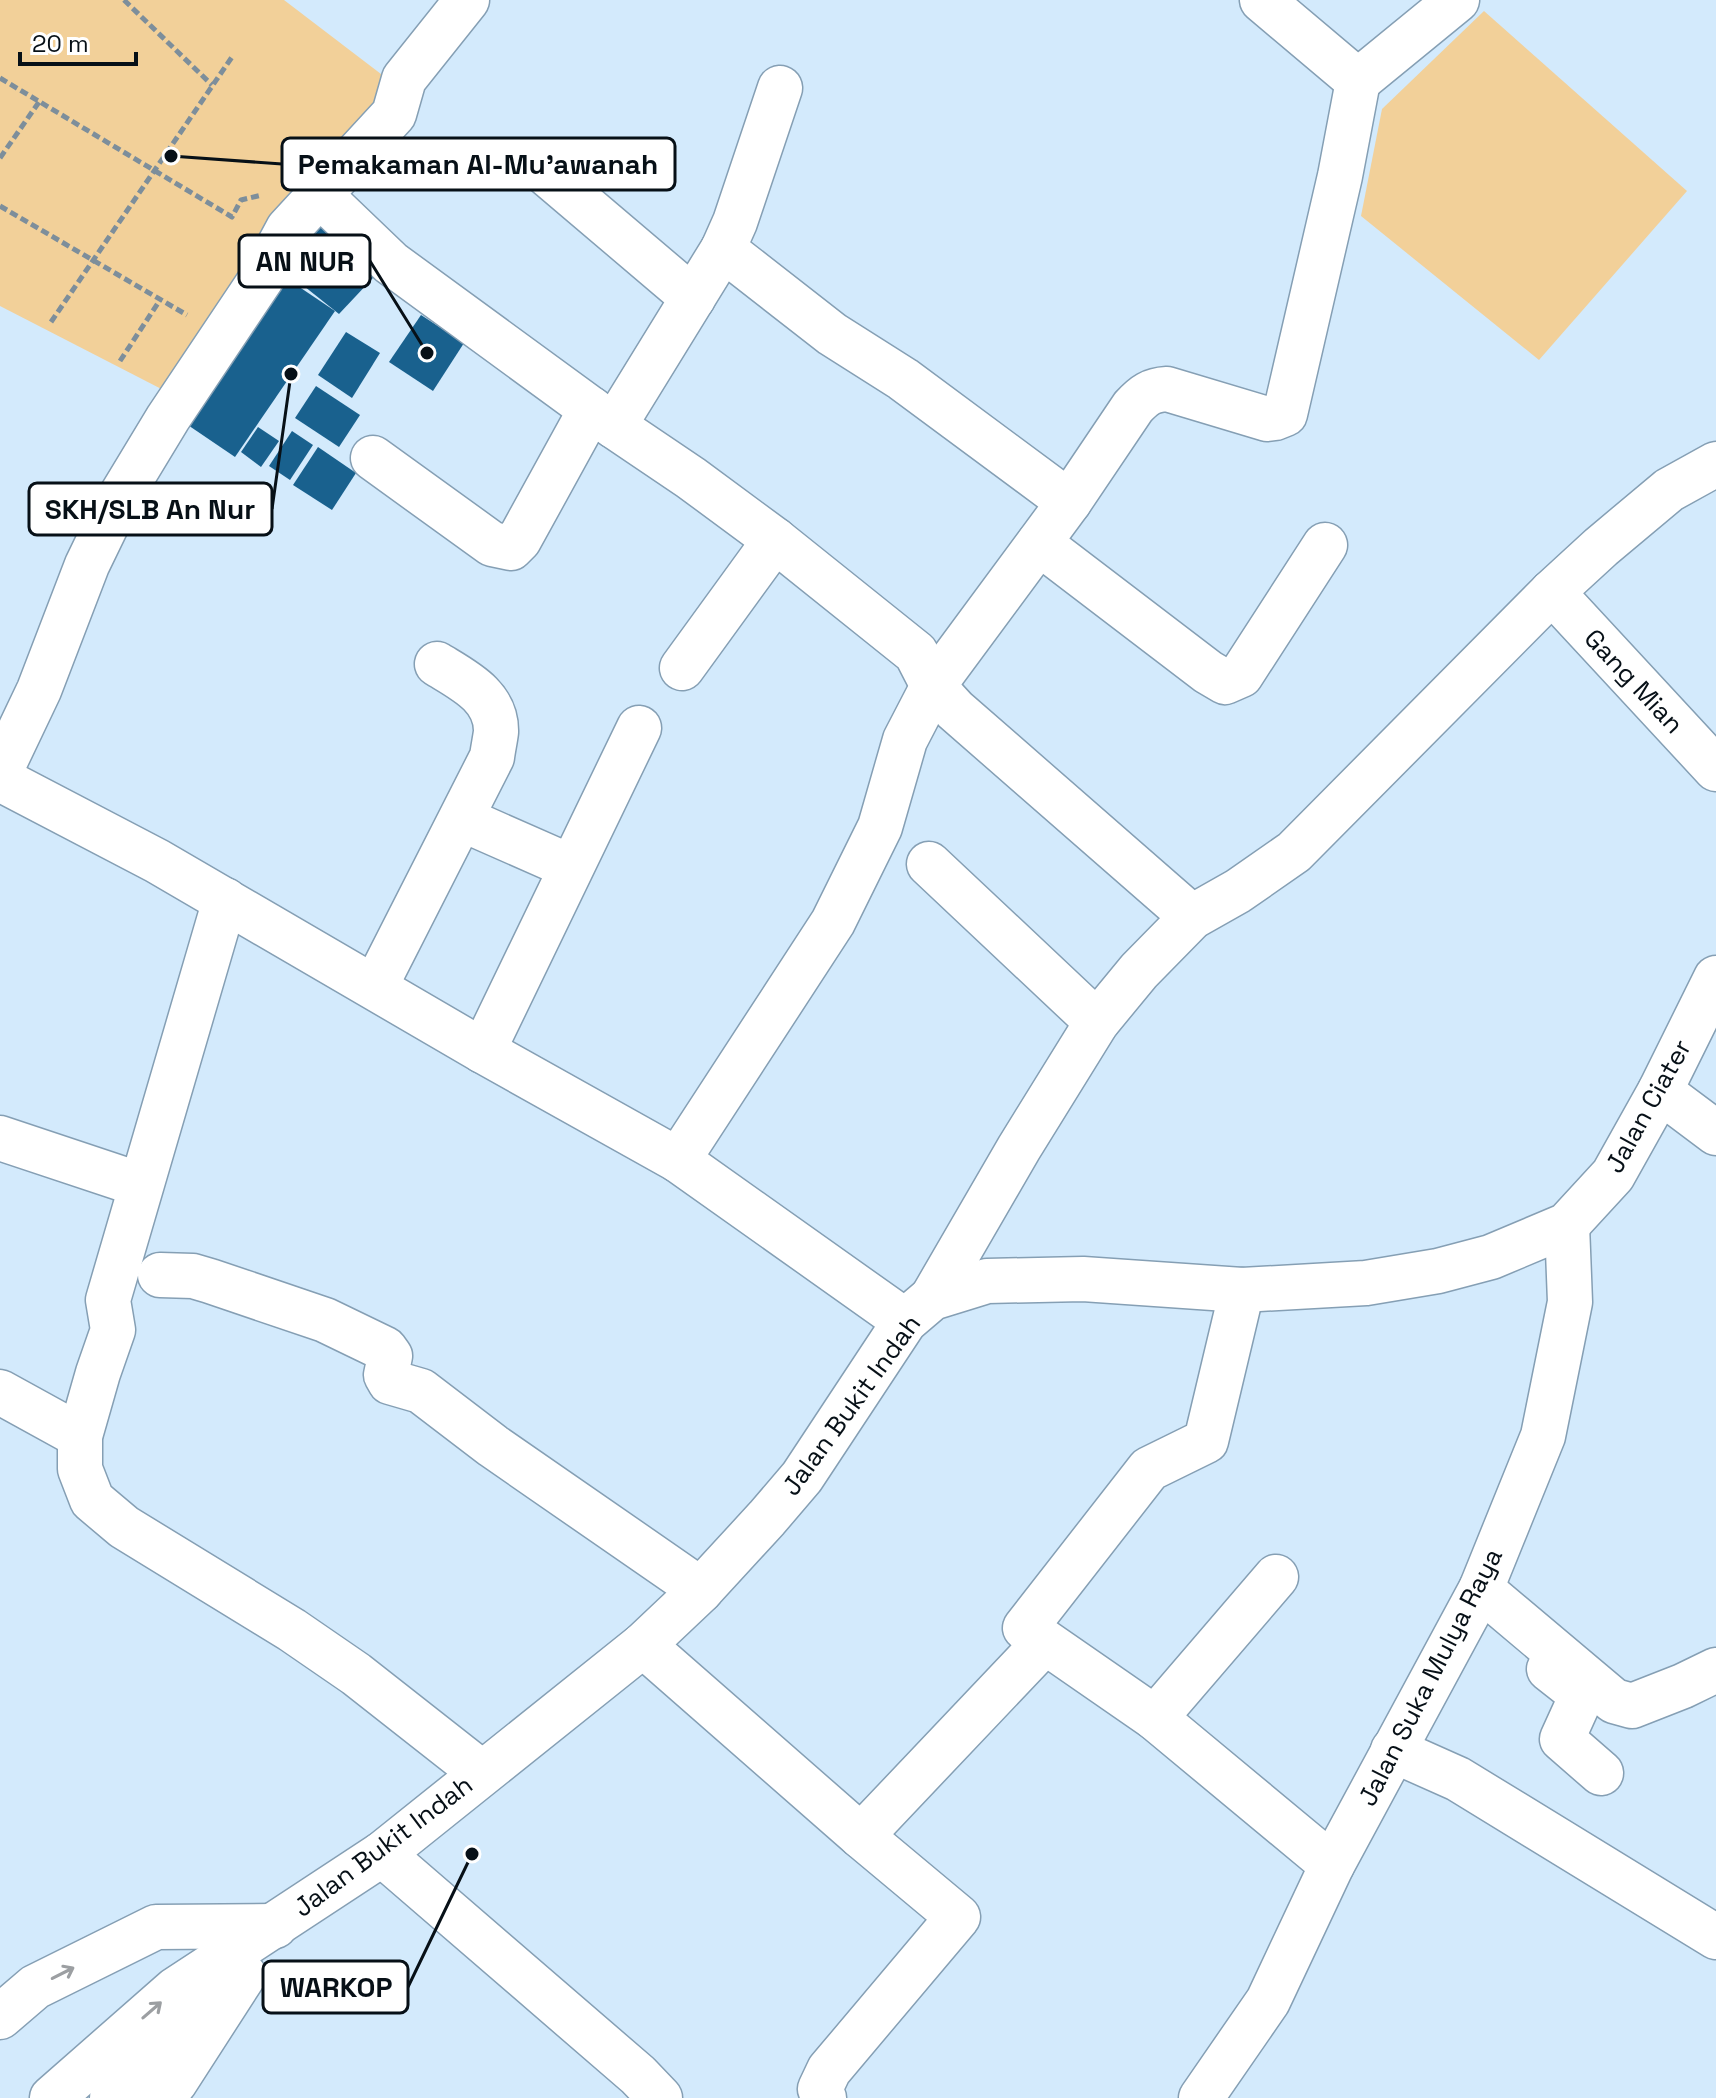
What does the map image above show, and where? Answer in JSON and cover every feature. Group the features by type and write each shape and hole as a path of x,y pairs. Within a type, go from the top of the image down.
{"street":[{"path":"0,772 39,690 87,565 119,499 168,418 261,279 288,229 394,114 404,79 467,0"},
{"path":"1262,0 1358,81"},
{"path":"678,1160 833,922 880,827 905,740 933,686 1069,502 1133,407 1146,394 1167,389 1267,419 1285,414 1340,176 1358,81 1457,0"},
{"path":"373,458 492,544 511,548 603,417 693,298 723,249 780,88"},
{"path":"540,168 693,298"},
{"path":"320,195 391,263 775,540 916,653 933,686 955,710 1192,917"},
{"path":"723,249 832,334 903,379 1069,502"},
{"path":"0,779 157,861 483,1051 678,1160 918,1310 1097,1022 1139,971 1192,917 1238,891 1294,852 1552,592 1601,547 1669,490 1716,464"},
{"path":"682,668 775,540"},
{"path":"1039,543 1225,682 1241,675 1325,545"},
{"name":"Gang Mian","path":"1552,592 1716,769"},
{"path":"375,987 492,757 496,729 490,707 474,686 437,664"},
{"path":"483,1051 639,728"},
{"path":"478,826 571,867"},
{"path":"929,864 1097,1022"},
{"path":"225,900 108,1300 113,1330 80,1436 80,1469 92,1500 124,1527 292,1630 356,1674 482,1773"},
{"name":"Jalan Ciater","path":"1567,1225 1613,1175 1660,1091 1716,978"},
{"path":"1660,1091 1716,1133"},
{"path":"0,1138 141,1185"},
{"name":"Jalan Bukit Indah","path":"52,2098 175,1990 382,1854 643,1645 701,1590 802,1477 918,1310 987,1281 1083,1279 1242,1290 1366,1283 1438,1271 1491,1257 1567,1225"},
{"name":"Jalan Suka Mulya Raya","path":"1201,2098 1268,2001 1332,1865 1477,1598 1543,1436 1570,1302 1567,1225"},
{"path":"160,1275 193,1276 210,1281 325,1320 385,1349 390,1356 386,1375 390,1382 421,1391 493,1446 701,1590"},
{"path":"1242,1290 1206,1441 1149,1469 1025,1628 1155,1718 1332,1865"},
{"path":"0,1392 80,1436"},
{"path":"1155,1718 1276,1577"},
{"path":"1477,1598 1614,1701 1632,1706 1716,1670"},
{"path":"1477,1598 1582,1695 1562,1739 1601,1773"},
{"path":"861,1836 1044,1643"},
{"path":"643,1645 958,1917 829,2070 820,2089 824,2098"},
{"path":"1393,1750 1458,1779 1716,1937"},
{"path":"382,1854 638,2075 660,2098"},
{"path":"0,2017 35,1987 156,1927 275,1926"},
{"path":"162,2098 275,1926"},
{"name":"Jalan Bukit Indah","path":"112,2098 275,1926"}],"path":[{"path":"124,0 213,85"},
{"path":"51,322 232,57"},
{"path":"0,78 232,217 241,200 265,194 286,210 288,229"},
{"path":"0,158 39,102"},
{"path":"0,206 197,321"},
{"path":"120,361 160,300"}],"shaded area":[{"path":"0,0 284,0 398,87 175,396 0,306"},
{"path":"1484,11 1687,191 1539,360 1361,216 1382,109"}],"building":[{"path":"323,202 387,263 339,314 275,263"},
{"path":"280,274 335,311 235,457 179,419"},
{"path":"421,315 464,343 433,391 389,362"},
{"path":"346,332 380,353 352,398 318,375"},
{"path":"316,386 360,415 339,447 295,418"},
{"path":"258,427 279,441 261,467 241,452"},
{"path":"292,431 313,445 290,480 269,466"},
{"path":"318,447 356,473 332,510 293,485"}],"place":[{"name":"Pemakaman Al-Mu'awanah","path":"171,156"},
{"name":"AN NUR","path":"427,353"},
{"name":"SKH/SLB An Nur","path":"291,374"},
{"name":"WARKOP","path":"472,1854"}]}
